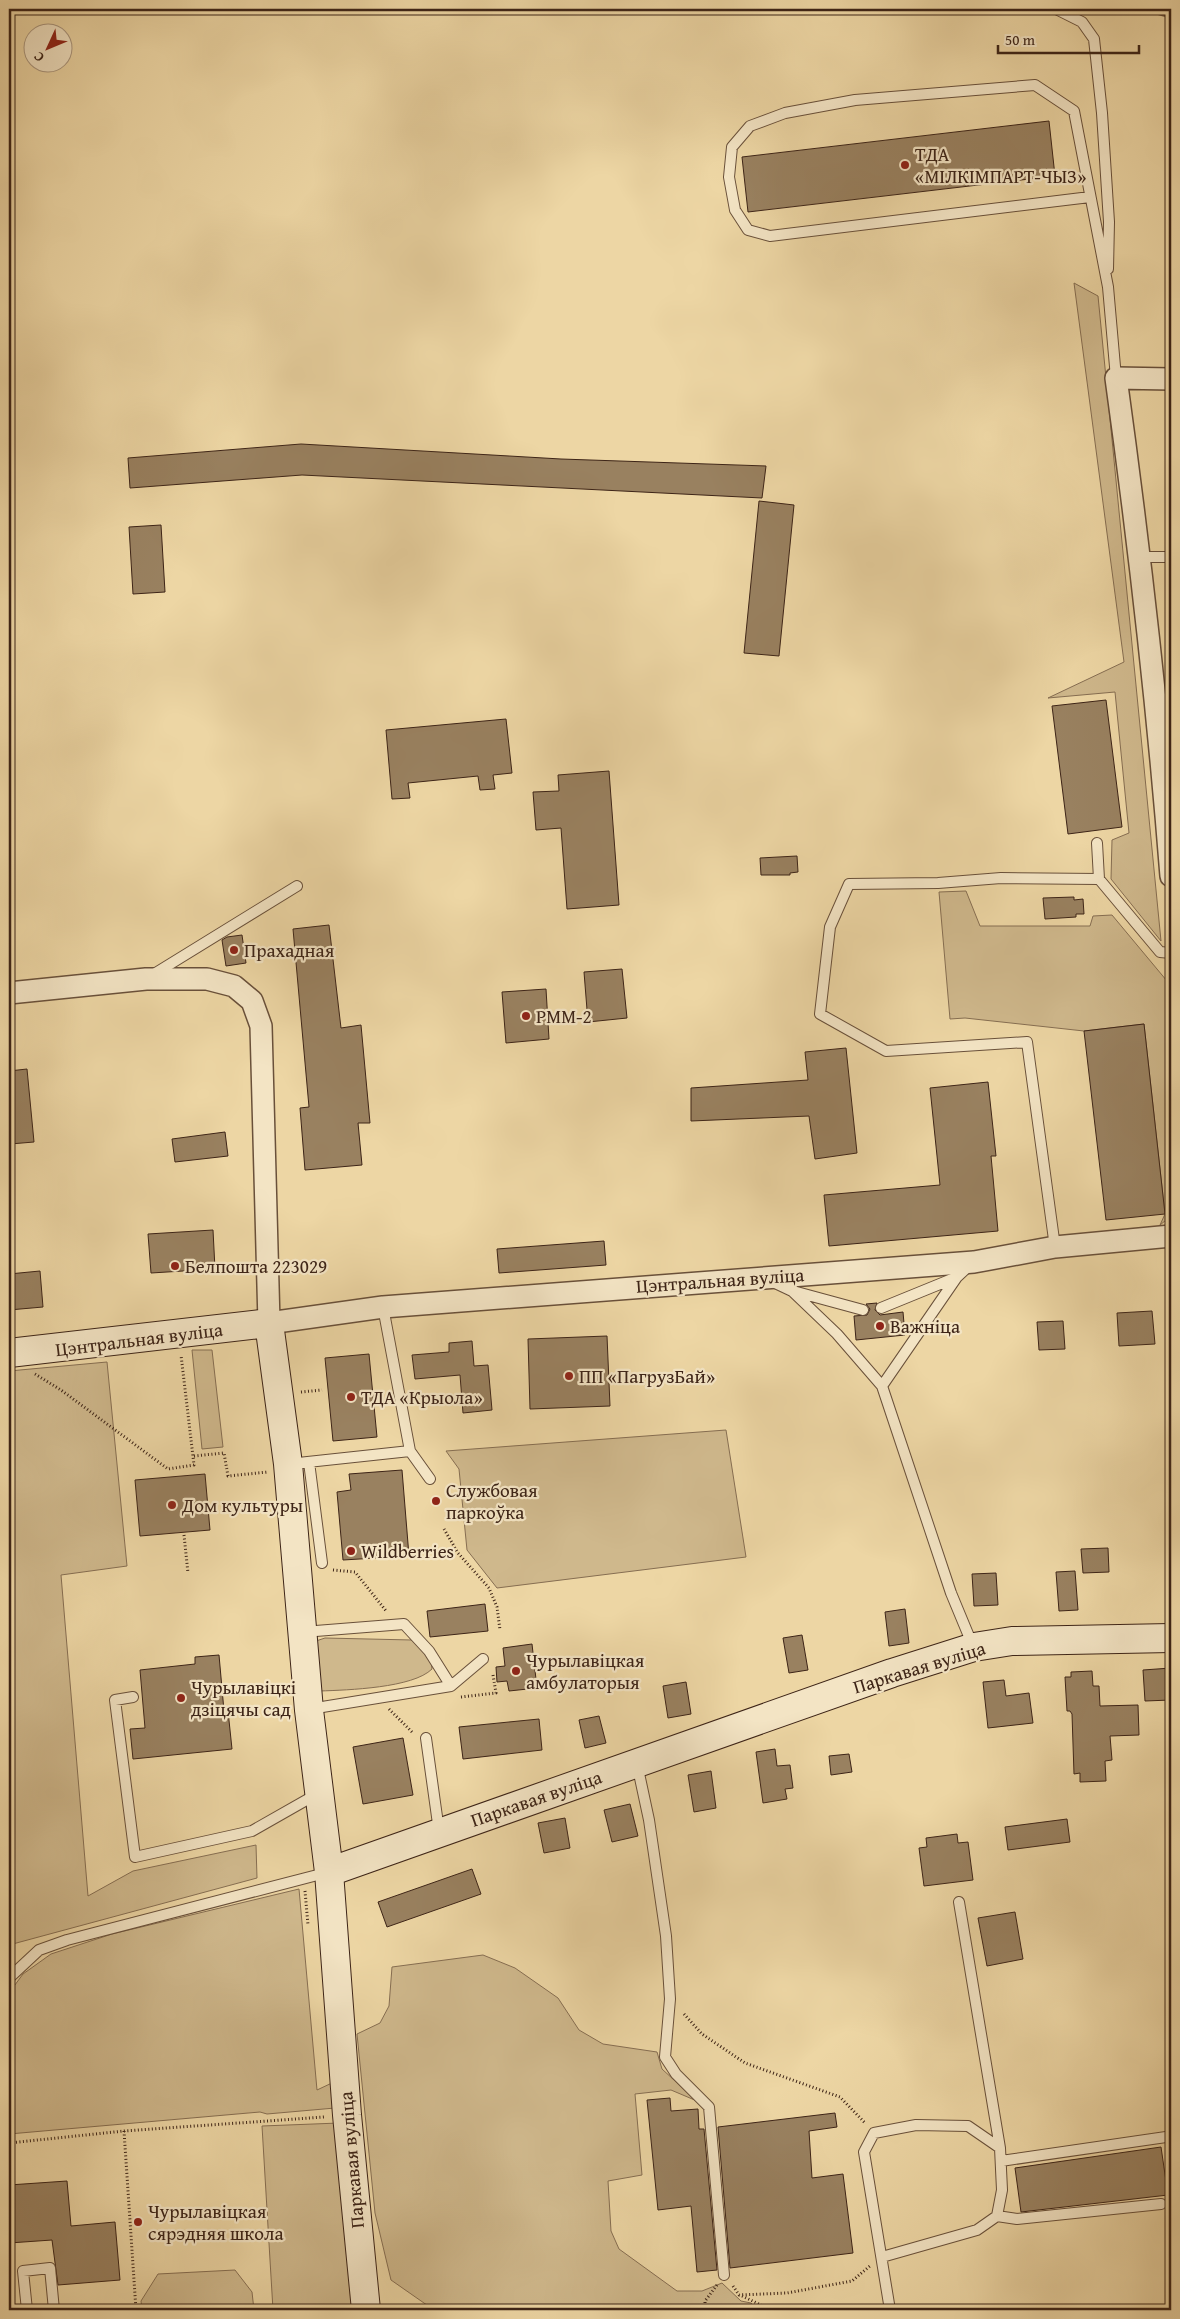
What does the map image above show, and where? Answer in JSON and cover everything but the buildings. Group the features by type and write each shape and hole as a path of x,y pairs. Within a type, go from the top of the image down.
{"street":[{"path":"1171,379 1116,378 1165,726 1171,876"},
{"path":"9,993 146,979 207,979 234,986 252,1001 260,1026 269,1323 290,1466 309,1710 329,1872"},
{"name":"Цэнтральная вуліца","path":"16,1352 179,1335 383,1307 974,1262 1055,1247 1171,1236"},
{"name":"Паркавая вуліца","path":"366,2310 347,2115 329,1872 883,1676 974,1647 1012,1641 1171,1638"}],"lane":[{"path":"1056,9 1082,22 1094,39 1102,113 1108,212 1108,287 1116,378"},
{"path":"1090,197 770,236 748,230 735,210 729,178 732,147 750,126 785,112 855,100 1035,85 1074,111 1108,287"},
{"path":"1141,557 1171,557"},
{"path":"1098,843 1099,879 1160,952 1171,953"},
{"path":"1055,1247 1027,1042 886,1051 820,1014 830,927 849,884 938,883 1000,878 1099,879"},
{"path":"146,979 298,886"},
{"path":"882,1386 957,1278 974,1262"},
{"path":"765,1278 792,1291 863,1310"},
{"path":"881,1308 957,1278"},
{"path":"792,1291 837,1334 882,1386 951,1593 974,1647"},
{"path":"383,1307 410,1451 430,1479"},
{"path":"322,1563 290,1466 410,1451"},
{"path":"302,1632 404,1624 429,1651 451,1686"},
{"path":"309,1710 451,1686 483,1659"},
{"path":"133,1697 116,1700 135,1857 252,1831 318,1794"},
{"path":"426,1738 440,1832"},
{"path":"636,1764 650,1820 666,1936 670,1999 665,2057 676,2074 709,2107 724,2275"},
{"path":"9,1978 39,1950 68,1940 329,1872"},
{"path":"958,1902 1000,2148 1002,2190 997,2216"},
{"path":"890,2310 864,2152 874,2133 916,2125 968,2126 1000,2148"},
{"path":"1001,2161 1166,2137"},
{"path":"882,2257 977,2230 997,2216 1017,2219 1161,2204"},
{"path":"27,2310 23,2271 50,2268 54,2310"}],"path":[{"path":"16,1352 32,1372 60,1390 168,1469 194,1465 179,1335"},
{"path":"194,1456 224,1453 228,1476 290,1466"},
{"path":"444,1529 458,1553 489,1588 496,1607 500,1630"},
{"path":"184,1535 188,1573"},
{"path":"322,1563 337,1571 355,1572 396,1624"},
{"path":"460,1698 496,1693 493,1675"},
{"path":"396,1706 387,1707 407,1725 415,1736"},
{"path":"670,1999 702,2034 745,2063 840,2097 874,2133"},
{"path":"9,2143 124,2130 347,2115"},
{"path":"124,2130 136,2310"},
{"path":"740,2295 787,2294 852,2281 882,2257"},
{"path":"705,2310 705,2301 724,2275 740,2295 761,2305 763,2310"}],"shaded area":[{"path":"1074,283 1098,296 1161,941 1111,879 1112,840 1129,833 1115,692 1048,698 1124,662"},
{"path":"966,891 980,926 1090,926 1093,916 1112,915 1167,981 1171,1030 1171,1216 1160,1225 1165,1214 1144,1024 1084,1031 965,1018 950,1019 939,892"},
{"path":"192,1350 212,1350 223,1447 202,1449"},
{"path":"107,1362 127,1566 61,1575 88,1896 133,1871 256,1845 257,1878 9,1945 9,1371"},
{"path":"726,1430 746,1557 497,1588 467,1550 459,1469 446,1451"},
{"path":"325,1638 412,1640 428,1656 432,1669 423,1675 396,1684 363,1689 320,1691 316,1641"},
{"path":"299,1889 317,2090 334,2082 335,2108 267,2114 260,2112 9,2134 9,1993 23,1974 51,1954 112,1934"},
{"path":"483,1955 515,1968 558,1998 579,2030 603,2044 657,2052 662,2069 697,2101 671,2090 635,2094 642,2175 608,2181 611,2231 619,2249 677,2291 702,2291 722,2283 741,2301 751,2303 757,2310 558,2310 541,2305 531,2310 434,2310 391,2280 375,2213 357,2034 380,2023 389,2006 392,1967"},
{"path":"339,2123 355,2310 273,2310 262,2126"},
{"path":"235,2270 252,2292 254,2310 142,2310 141,2301 158,2274"}],"waterway":[{"path":"1148,9 1171,16"}],"place":[{"name":"ТДА «МIЛКIМПАРТ-ЧЫЗ»","path":"905,165"},
{"name":"Прахадная","path":"234,950"},
{"name":"РММ-2","path":"526,1016"},
{"name":"Белпошта 223029","path":"175,1266"},
{"name":"Важніца","path":"880,1326"},
{"name":"ПП «ПагрузБай»","path":"569,1376"},
{"name":"ТДА «Крыола»","path":"351,1397"},
{"name":"Службовая паркоўка","path":"436,1501"},
{"name":"Дом культуры","path":"172,1505"},
{"name":"Wildberries","path":"351,1551"},
{"name":"Чурылавіцкая амбулаторыя","path":"516,1671"},
{"name":"Чурылавіцкі дзіцячы сад","path":"181,1698"},
{"name":"Чурылавіцкая сярэдняя школа","path":"138,2222"}]}
